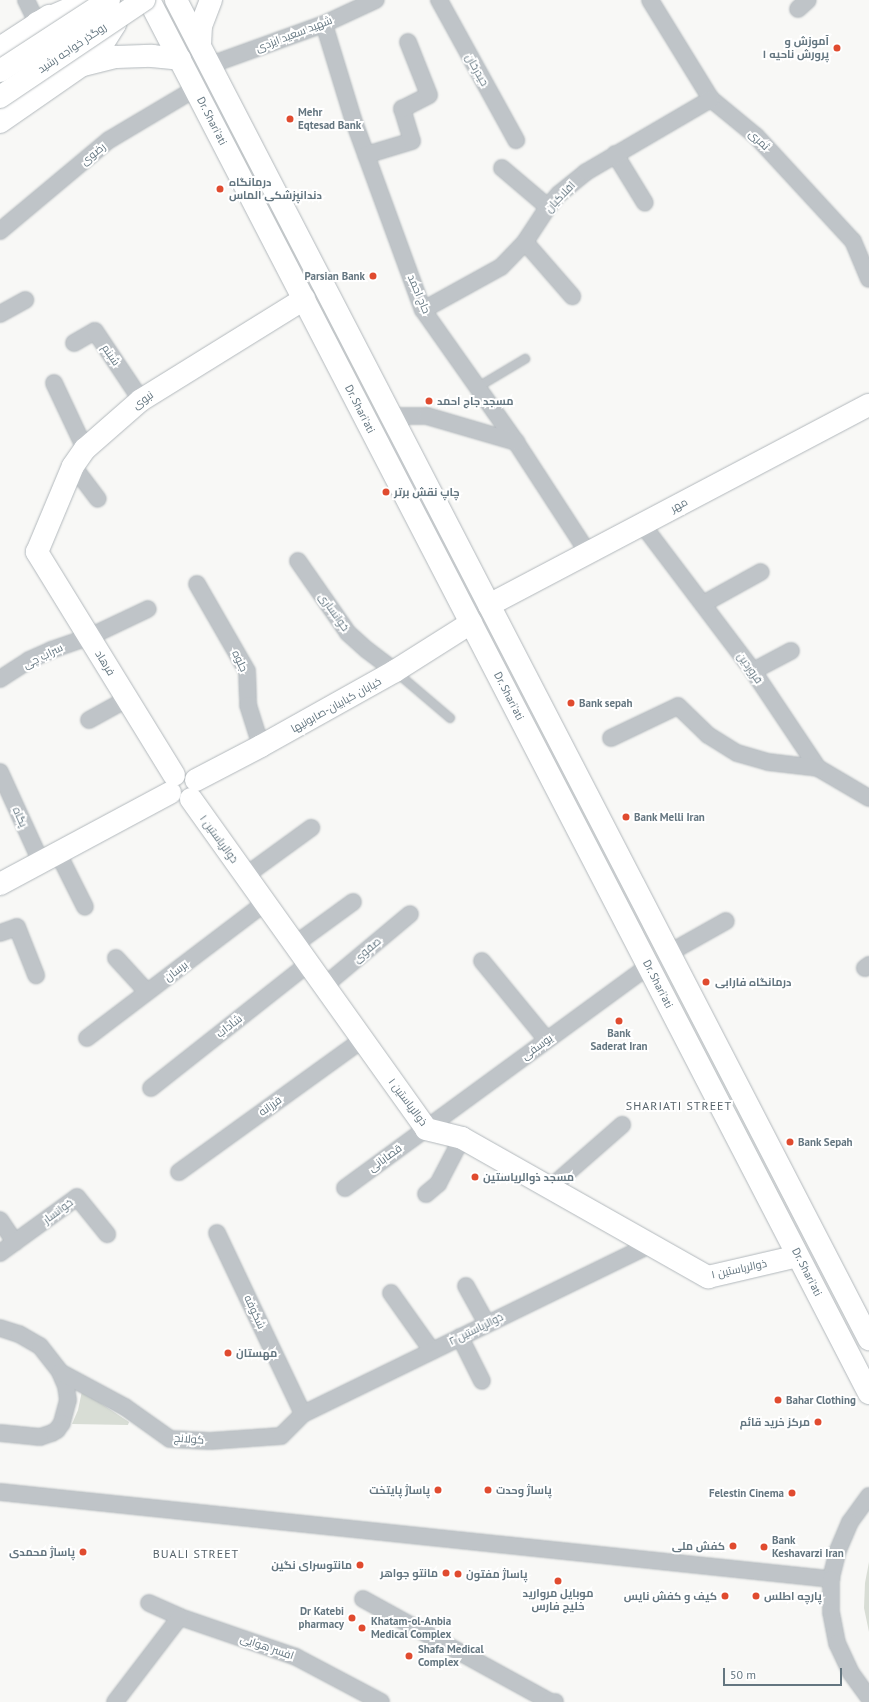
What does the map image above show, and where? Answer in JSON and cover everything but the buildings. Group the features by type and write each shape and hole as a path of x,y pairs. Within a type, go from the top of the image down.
{"main road":[{"path":"37,23 60,0"},
{"path":"0,48 37,23 76,0"},
{"name":"روگذر خواجه رشید","path":"0,71 109,0"},
{"path":"177,0 869,1339"},
{"name":"روگذر خواجه رشید","path":"0,97 150,4 177,0"},
{"path":"200,45 201,26 212,0"},
{"path":"0,122 82,65 102,45 116,24 110,7 106,3 93,2 78,5 37,23"},
{"name":"Dr. Shari'ati","path":"150,4 180,59 869,1393"},
{"path":"82,65 116,56 152,56 180,59"},
{"name":"نبوی","path":"37,552 79,457 140,400 304,299"},
{"name":"مهر","path":"489,605 869,405"},
{"name":"فرهاد","path":"37,552 127,699 172,784"},
{"name":"خیابان کبابیان-صابونیها","path":"193,790 261,746 396,671 471,623"},
{"path":"0,884 49,857 172,784 174,798 180,801 193,790"},
{"name":"ذوالریاستین ۱","path":"193,790 245,876 426,1129 462,1138 708,1277 798,1256"},
{"path":"781,1222 802,1210"}],"street":[{"path":"26,0 37,23"},
{"name":"شهید سعید ایزدی","path":"210,65 324,24 376,0"},
{"name":"حیدرخان","path":"439,0 516,140"},
{"name":"ثمری","path":"650,0 711,99 756,136 853,240 869,279"},
{"name":"حاج احمد","path":"324,24 353,119 423,310 516,442 588,553"},
{"path":"366,156 412,141 402,109 429,95 408,42"},
{"name":"رضوی","path":"0,231 109,140 195,89"},
{"name":"افلاکیان","path":"423,310 501,267 525,242 548,207 570,184 616,154 711,99"},
{"path":"616,154 645,203"},
{"path":"502,168 548,207"},
{"path":"525,242 572,296"},
{"path":"0,314 25,300"},
{"name":"شبنم","path":"74,343 95,331 140,400"},
{"path":"54,383 79,457 98,499"},
{"path":"392,416 427,416 516,442"},
{"name":"فروردین","path":"642,524 704,604 753,671 818,768 869,798"},
{"name":"خوانساری","path":"298,561 348,633 396,671"},
{"path":"704,604 761,572"},
{"name":"جلوه","path":"197,584 247,671 248,705 261,746"},
{"name":"سراب چی","path":"0,679 29,660 51,650 89,637 148,609"},
{"path":"753,671 792,651"},
{"path":"89,720 127,699"},
{"path":"611,738 678,706 708,735 737,753 768,762 818,768"},
{"name":"پگاه","path":"0,772 49,857 85,907"},
{"path":"245,876 311,828"},
{"path":"294,945 354,902"},
{"name":"برسان","path":"87,1038 265,903"},
{"name":"صفوی","path":"324,986 410,914"},
{"path":"669,953 726,921"},
{"path":"0,933 17,927 36,975"},
{"path":"116,958 147,992"},
{"path":"482,961 547,1040"},
{"name":"شاداب","path":"151,1088 308,964"},
{"name":"یوسفی","path":"426,1129 648,966"},
{"name":"فرزانه","path":"179,1172 362,1040"},
{"path":"550,1188 622,1125"},
{"name":"قصابانی","path":"345,1188 426,1129"},
{"path":"426,1194 438,1184 462,1138"},
{"name":"خوانسار","path":"0,1253 77,1197 108,1234"},
{"path":"0,1220 14,1242"},
{"name":"شکوفه","path":"217,1233 303,1414"},
{"name":"ذوالریاستین ۲","path":"303,1414 649,1245"},
{"path":"466,1286 487,1324"},
{"path":"391,1293 432,1351"},
{"path":"0,1315 4,1330 19,1334 40,1346 60,1372 66,1386 68,1400 65,1415 57,1430 40,1437 0,1433"},
{"path":"460,1337 482,1381"},
{"name":"کولانج","path":"60,1372 125,1407 170,1439 210,1441 281,1436 303,1414"},
{"path":"0,1492 831,1579"},
{"path":"869,1496 850,1522 838,1550 831,1579 831,1612 838,1643 851,1673 869,1698"},
{"path":"363,1600 550,1702 555,1702"},
{"name":"افسر هوایی","path":"149,1603 180,1617 296,1657 381,1702"},
{"path":"114,1702 180,1617"}],"lane":[{"path":"478,387 525,359"},
{"path":"396,671 450,718"}],"shaded area":[{"path":"82,1391 129,1422 128,1425 72,1424 78,1410"},
{"path":"869,1562 869,1632 864,1608 865,1583"}],"place":[{"name":"آموزش و پرورش ناحیه ۱","path":"837,48"},
{"name":"Mehr Eqtesad Bank","path":"290,119"},
{"name":"درمانگاه دندانپزشکی الماس","path":"220,189"},
{"name":"Parsian Bank","path":"373,276"},
{"name":"مسجد جاج احمد","path":"429,401"},
{"name":"چاپ نقش برتر","path":"386,492"},
{"name":"Bank sepah","path":"571,703"},
{"name":"Bank Melli Iran","path":"626,817"},
{"name":"درمانگاه فارابی","path":"706,982"},
{"name":"Bank Saderat Iran","path":"619,1021"},
{"name":"Bank Sepah","path":"790,1142"},
{"name":"مسجد ذوالریاستین","path":"475,1177"},
{"name":"مهستان","path":"228,1353"},
{"name":"Bahar Clothing","path":"778,1400"},
{"name":"مرکز خرید قائم","path":"818,1422"},
{"name":"پاساژ پایتخت","path":"438,1490"},
{"name":"پاساژ وحدت","path":"488,1490"},
{"name":"Felestin Cinema","path":"792,1493"},
{"name":"کفش ملی","path":"733,1546"},
{"name":"Bank Keshavarzi Iran","path":"764,1547"},
{"name":"پاساژ محمدی","path":"83,1552"},
{"name":"مانتوسرای نگین","path":"360,1565"},
{"name":"مانتو جواهر","path":"446,1573"},
{"name":"پاساژ مفتون","path":"458,1574"},
{"name":"موبایل مروارید خلیج فارس","path":"558,1581"},
{"name":"کیف و کفش نایس","path":"725,1596"},
{"name":"پارچه اطلس","path":"756,1596"},
{"name":"Dr Katebi pharmacy","path":"352,1618"},
{"name":"Khatam-ol-Anbia Medical Complex","path":"362,1628"},
{"name":"Shafa Medical Complex","path":"409,1656"}],"district":[{"name":"SHARIATI STREET","path":"679,1106"},
{"name":"BUALI STREET","path":"196,1554"}]}
